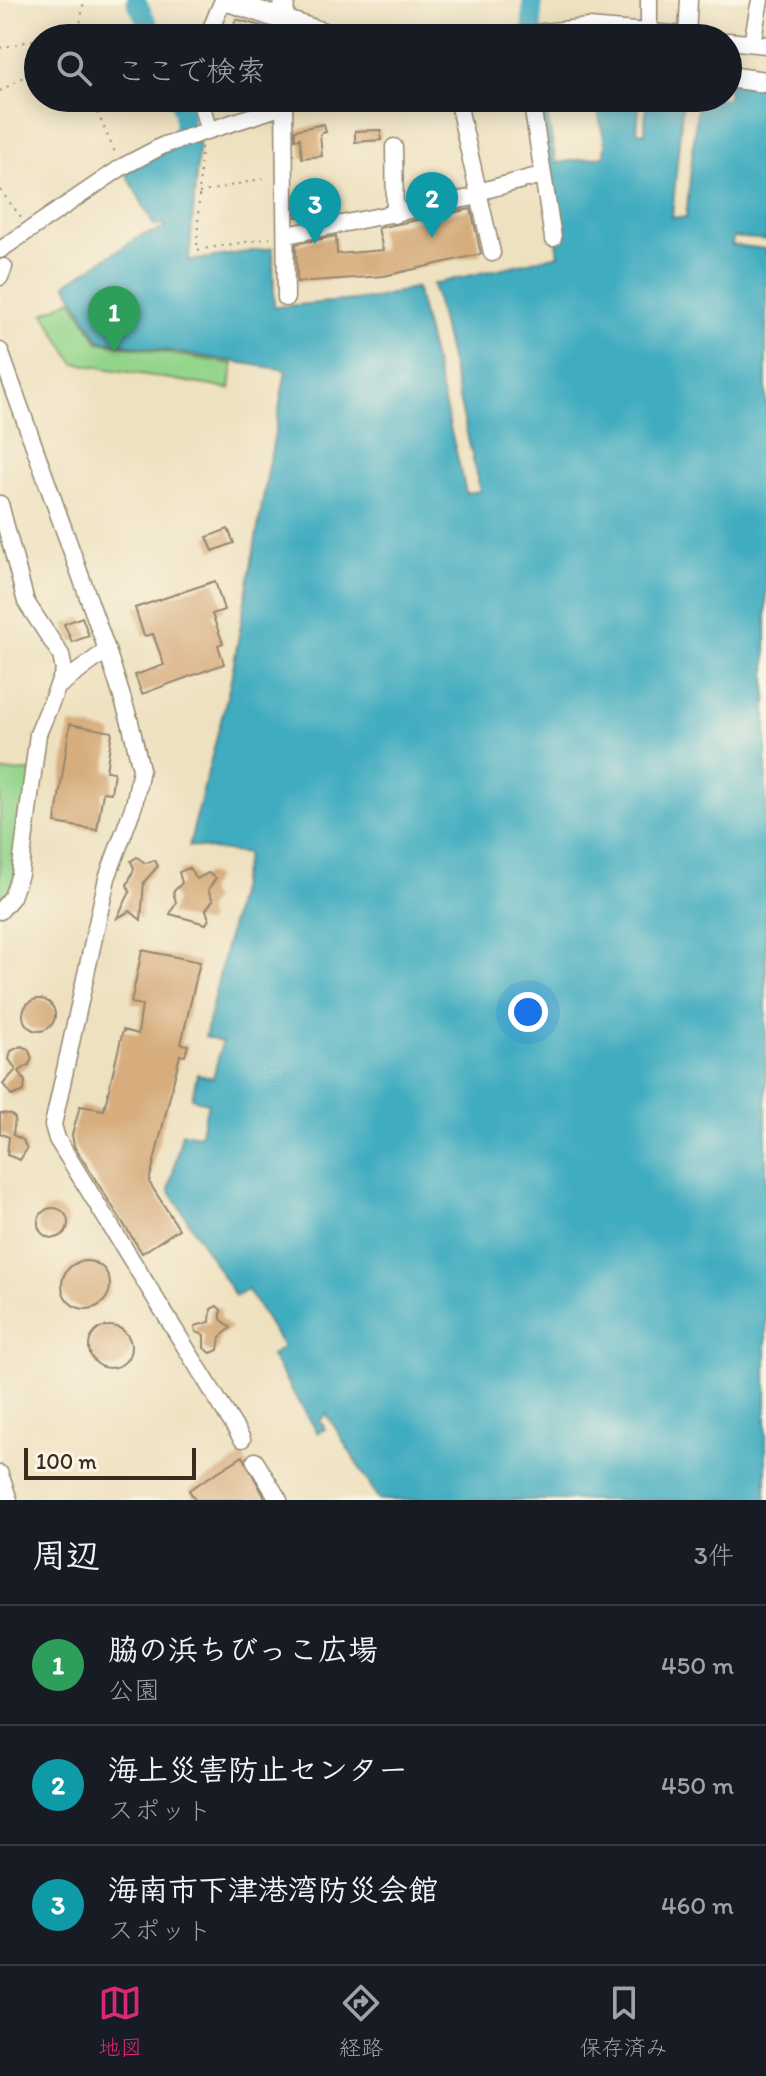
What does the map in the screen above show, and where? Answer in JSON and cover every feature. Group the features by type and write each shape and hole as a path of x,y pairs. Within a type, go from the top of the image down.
{"main road":[{"path":"224,0 283,19"},
{"path":"742,79 766,82"}],"street":[{"path":"213,24 224,0"},
{"path":"649,0 649,24"},
{"path":"689,0 693,24"},
{"path":"759,44 760,0"},
{"path":"201,112 203,131"},
{"path":"1,264 31,229 122,167 164,145 256,112"},
{"path":"284,112 286,298"},
{"path":"460,112 492,253"},
{"path":"533,112 553,238"},
{"path":"394,147 395,215"},
{"path":"287,235 395,215 541,175"},
{"path":"0,351 107,650 140,755 140,783 107,878 53,1125 57,1139 242,1439"},
{"path":"0,504 26,602 64,663 58,687 38,734 20,874 12,897 0,911"},
{"path":"58,687 107,650"},
{"path":"255,1461 279,1500"},
{"path":"0,1474 9,1500"}],"path":[{"path":"80,24 84,0"},
{"path":"0,48 24,42"},
{"path":"0,91 24,76"},
{"path":"97,112 122,167"},
{"path":"203,131 197,250 287,235"},
{"path":"199,193 286,173"},
{"path":"0,190 31,229"}],"green space":[{"path":"72,299 98,342 233,364 230,389 74,363 44,314"},
{"path":"33,771 20,874 0,910 0,772"}],"water":[{"path":"742,84 766,87 766,240 733,237 732,245 766,249 766,1500 379,1500 327,1414 320,1420 325,1429 318,1433 271,1356 283,1347 248,1290 235,1296 169,1190 182,1133 200,1136 208,1103 192,1098 197,1074 213,1078 222,1042 205,1037 247,854 189,846 230,685 286,370 99,340 66,284 142,235 165,229 165,225 154,225 125,172 163,151 199,140 189,261 273,248 274,307 376,298 416,287 466,493 480,491 433,284 559,255 536,112 547,112 556,163 604,156 605,143 598,112 639,112 637,132 645,133 646,112 682,112 672,217 686,218 697,112 742,112"}],"building":[{"path":"236,19 254,24 234,24"},
{"path":"324,124 326,132 320,134 322,156 302,158 300,138 295,139 295,130"},
{"path":"381,130 381,140 355,142 355,131"},
{"path":"296,195 316,195 316,217 296,217"},
{"path":"471,209 481,254 384,276 297,282 296,244 336,236 337,254 383,250 378,228"},
{"path":"228,529 234,543 213,551 207,537"},
{"path":"215,581 224,610 212,614 223,643 218,645 224,664 142,694 135,675 164,665 153,634 144,636 135,608"},
{"path":"82,617 89,636 72,642 64,624"},
{"path":"70,724 112,732 106,771 114,772 111,793 103,792 97,830 55,823"},
{"path":"137,857 145,863 155,860 158,866 144,882 141,920 130,911 117,918 130,892 127,885 134,869 131,861"},
{"path":"189,868 197,879 208,873 216,878 208,890 213,900 206,910 209,919 206,924 170,914 176,902 173,892 182,883 179,872"},
{"path":"142,950 200,962 181,1044 188,1045 185,1056 180,1055 149,1182 179,1229 142,1253 74,1146 72,1135 80,1106 104,1110 123,1030 138,1034 142,1005 131,1003"},
{"path":"39,999 50,1004 55,1015 50,1026 39,1031 28,1026 23,1015 28,1004"},
{"path":"21,1046 28,1049 32,1058 29,1065 19,1071 25,1081 24,1091 12,1096 3,1084 16,1070 9,1059 11,1051"},
{"path":"0,1113 15,1118 13,1135 23,1140 27,1149 20,1160 7,1155 9,1137 0,1133"},
{"path":"53,1208 59,1209 67,1217 67,1229 59,1237 53,1238 47,1237 39,1229 38,1223 39,1217 47,1209"},
{"path":"86,1261 103,1268 110,1285 103,1302 86,1309 69,1302 62,1285 69,1268"},
{"path":"217,1306 221,1310 221,1319 231,1328 220,1337 218,1350 211,1353 204,1348 204,1335 196,1332 195,1326 210,1322 211,1309"},
{"path":"110,1326 125,1332 131,1347 125,1362 110,1368 95,1362 89,1347 95,1332"},
{"path":"243,1456 266,1500 195,1500 189,1490"}],"waterway":[{"path":"136,0 147,24"},
{"path":"532,0 532,24"},
{"path":"184,112 184,157"}],"place":[{"name":"海上災害防止センター","path":"432,238"},
{"name":"海南市下津港湾防災会館","path":"315,244"},
{"name":"脇の浜ちびっこ広場","path":"114,352"}]}
